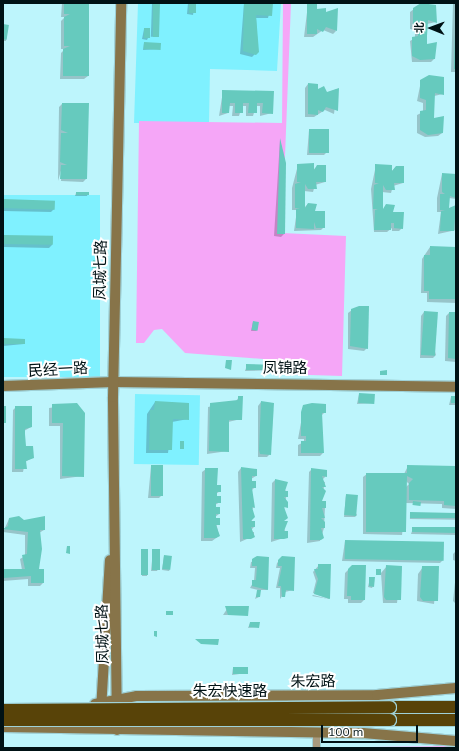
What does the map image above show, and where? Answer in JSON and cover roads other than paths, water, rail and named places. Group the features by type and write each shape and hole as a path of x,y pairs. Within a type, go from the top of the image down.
{"highway":[{"path":"414,708 456,704"},
{"name":"朱宏快速路","path":"3,710 456,707"},
{"name":"朱宏快速路","path":"3,720 456,720"},
{"path":"414,720 456,724"}],"street":[{"name":"凤城七路","path":"116,730 117,702 113,538 120,3"},
{"name":"民经一路","path":"3,386 114,382"},
{"name":"凤锦路","path":"114,382 456,387"},
{"name":"凤城七路","path":"101,730 101,704 113,538"},
{"name":"朱宏路","path":"3,706 101,704 117,702 137,696 376,695 456,688"},
{"path":"3,727 101,730 363,733 456,741"},
{"path":"316,733 316,748"}]}
